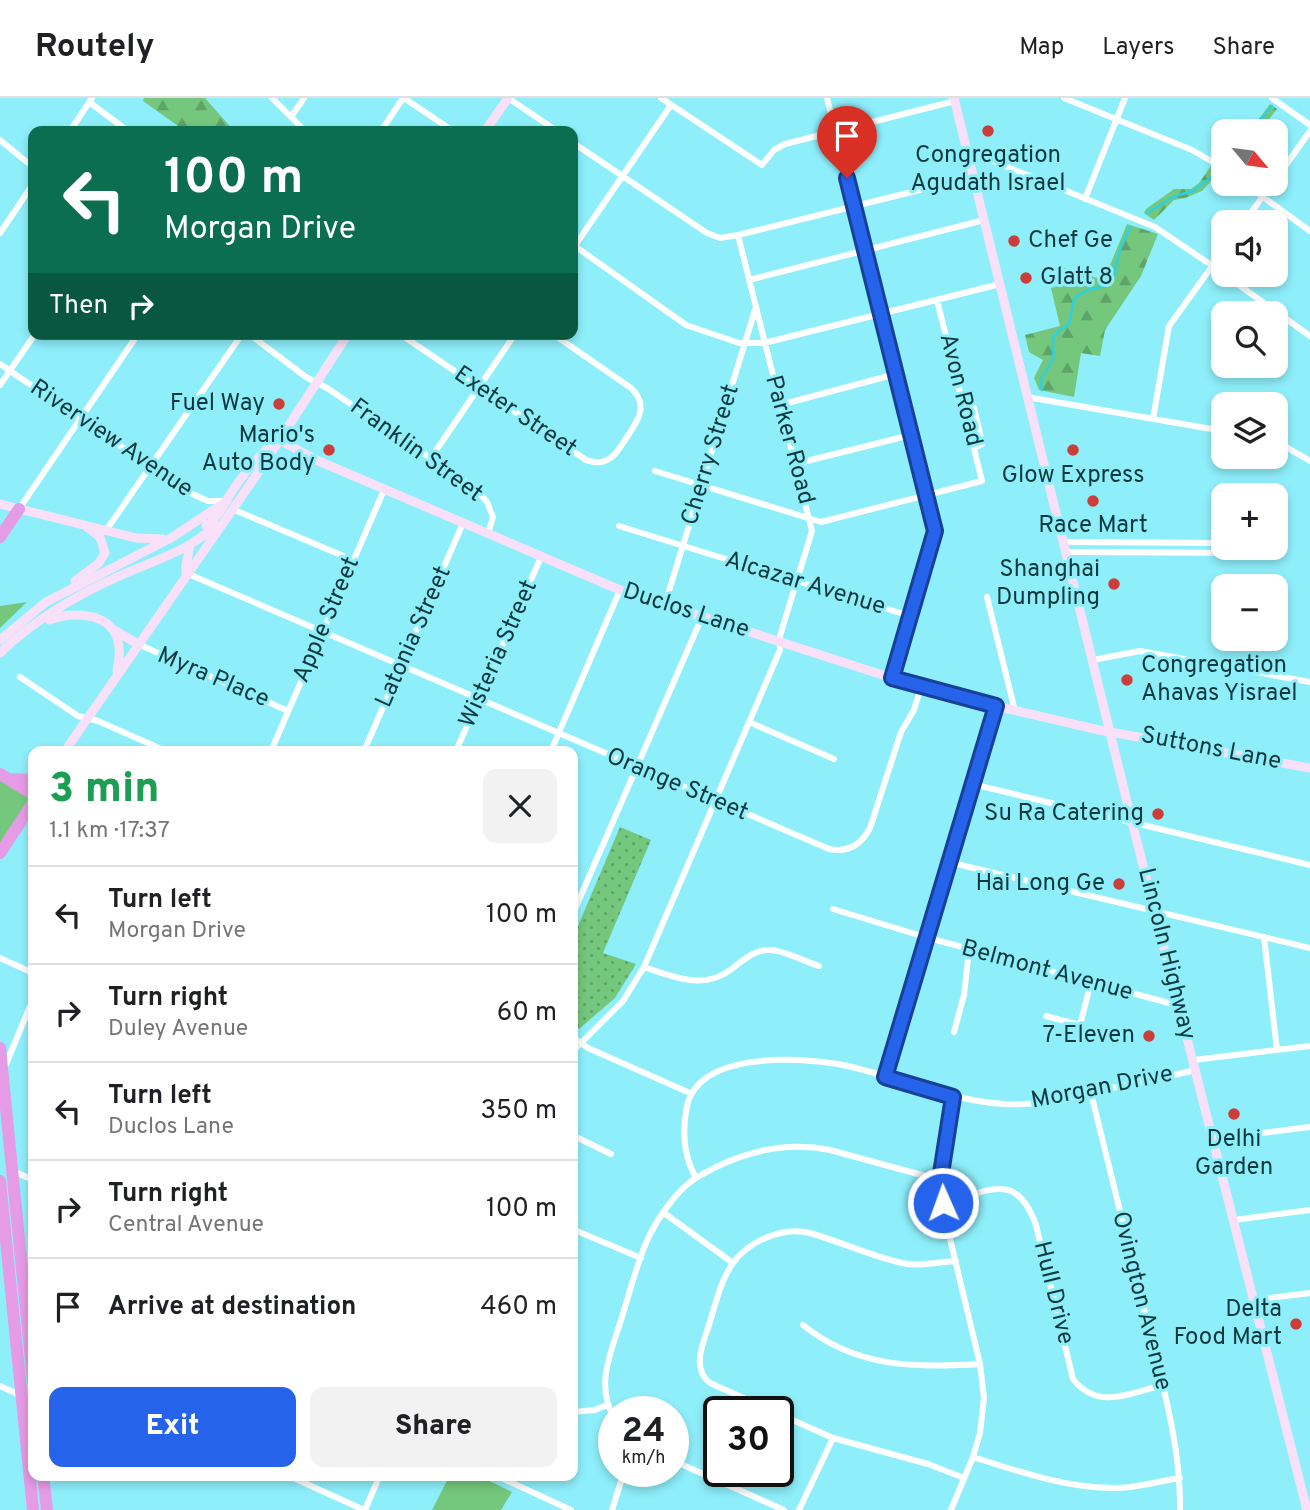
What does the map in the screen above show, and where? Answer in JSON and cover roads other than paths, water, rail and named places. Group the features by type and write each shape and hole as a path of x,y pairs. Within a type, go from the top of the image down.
{"highway":[{"path":"0,537 19,509"},
{"path":"4,777 28,781"},
{"path":"4,777 28,791"},
{"path":"0,853 28,811"},
{"path":"0,1048 28,1289"},
{"path":"0,1181 3,1258 28,1466"},
{"path":"30,1481 33,1510"},
{"path":"44,1481 47,1510"}],"main road":[{"path":"488,126 508,98"},
{"name":"Lincoln Highway","path":"954,100 1132,822 1307,1510"},
{"path":"69,746 186,573 257,458 278,439 344,340"},
{"name":"Duclos Lane","path":"278,439 314,459 384,490 620,590 921,687 1111,732"},
{"path":"0,504 145,540 171,538"},
{"path":"46,602 230,505"},
{"path":"186,573 189,547 195,537 230,505"},
{"path":"0,640 99,563 104,556 105,550 100,537 80,525"},
{"path":"0,653 78,596 189,547"},
{"path":"31,628 60,616 91,617 138,644"},
{"path":"113,629 119,647 117,675"},
{"name":"Suttons Lane","path":"1111,732 1310,768"}],"street":[{"path":"272,98 299,126"},
{"path":"291,117 304,98"},
{"path":"384,126 403,98 445,126"},
{"path":"508,98 550,126"},
{"path":"661,98 762,165 780,146 954,100"},
{"path":"827,98 935,537 892,678"},
{"path":"1064,98 1192,149 1211,161"},
{"path":"1085,199 1125,98"},
{"path":"1272,98 1310,125"},
{"path":"73,126 91,100 122,126"},
{"path":"578,240 671,105"},
{"path":"1288,162 1310,131"},
{"path":"0,140 28,163"},
{"path":"578,146 714,236 726,238 972,177"},
{"path":"966,150 1164,231 1211,265"},
{"path":"0,233 28,191"},
{"path":"1253,210 1263,197 1310,231"},
{"path":"749,280 984,220"},
{"name":"Parker Road","path":"578,1043 623,1001 644,967 780,650 796,581 812,533 738,235"},
{"path":"578,250 650,297 681,322 696,330 746,345 764,343 1000,284"},
{"path":"1153,419 1167,332 1211,269"},
{"path":"1242,287 1310,336"},
{"name":"Avon Road","path":"927,496 982,481 937,300"},
{"name":"Cherry Street","path":"665,604 746,345 755,305"},
{"path":"0,385 31,340"},
{"path":"19,509 134,340"},
{"path":"107,529 238,340"},
{"name":"Franklin Street","path":"256,340 475,488 487,502 494,517 488,534"},
{"name":"Exeter Street","path":"409,340 586,460 594,463 611,458 638,421 642,410 640,398 636,392 562,340"},
{"path":"431,458 511,340"},
{"name":"Riverview Avenue","path":"0,364 199,498 230,505 353,561"},
{"path":"780,405 896,374"},
{"path":"1027,397 1211,429"},
{"path":"795,464 911,435"},
{"path":"1288,448 1310,461"},
{"path":"655,471 821,522 927,496"},
{"name":"Apple Street","path":"273,746 384,490"},
{"name":"Latonia Street","path":"366,746 463,523"},
{"name":"Alcazar Avenue","path":"620,526 910,617"},
{"path":"1168,543 1168,553"},
{"path":"1065,547 1211,543"},
{"path":"1065,547 1211,553"},
{"name":"Wisteria Street","path":"458,746 541,557"},
{"name":"Orange Street","path":"186,573 714,801 838,851 853,847 870,828 901,732 914,710 921,687"},
{"path":"553,746 620,590"},
{"path":"987,597 1015,710"},
{"path":"578,902 702,617"},
{"name":"Myra Place","path":"138,644 288,711"},
{"path":"1093,660 1140,651 1310,682"},
{"path":"20,677 78,716 154,746"},
{"path":"885,1077 996,706"},
{"path":"749,722 834,759"},
{"path":"972,784 1310,865"},
{"path":"948,862 1310,948"},
{"name":"Belmont Avenue","path":"833,909 969,950 1180,1006"},
{"path":"1264,937 1277,1050"},
{"path":"644,967 680,979 706,981 720,977 747,957 764,950 780,952 819,966"},
{"path":"954,1032 964,995 969,950"},
{"path":"0,958 28,971"},
{"path":"1046,1016 1080,1025 1091,982"},
{"path":"2,1074 28,1011"},
{"path":"578,1043 690,1093 684,1129 687,1157 696,1178"},
{"name":"Morgan Drive","path":"690,1093 722,1068 762,1062 825,1063 953,1097 1002,1104 1028,1104 1091,1093 1195,1065 1310,1046"},
{"name":"Ovington Avenue","path":"1091,1093 1163,1385 1180,1478 1180,1510"},
{"path":"951,1510 973,1457 980,1433 984,1398 980,1364 940,1180 953,1097"},
{"path":"1214,1139 1310,1127"},
{"path":"578,1138 611,1154"},
{"path":"607,1396 606,1369 641,1258 664,1213 687,1184 696,1178 740,1156 787,1146 830,1150 940,1180"},
{"path":"13,1171 28,1178"},
{"name":"Hull Drive","path":"943,1203 1000,1189 1011,1189 1021,1196 1030,1208 1036,1225 1073,1379 1087,1392 1105,1399 1163,1385"},
{"path":"1234,1220 1310,1210"},
{"path":"664,1213 733,1263"},
{"path":"740,1396 704,1378 699,1363 720,1291 733,1263 756,1242 799,1231 904,1264 956,1261"},
{"path":"578,1232 641,1258"},
{"path":"1254,1300 1310,1293"},
{"path":"803,1325 814,1334 860,1357 930,1367 980,1364"},
{"path":"0,1386 20,1395"},
{"path":"578,1411 598,1409"},
{"path":"794,1421 833,1438 928,1464 964,1478"},
{"path":"800,1510 833,1438"},
{"path":"973,1457 1030,1475 1075,1485 1118,1488 1180,1478"},
{"path":"689,1468 784,1510"},
{"path":"300,1481 365,1510 377,1481"},
{"path":"508,1481 572,1510"},
{"path":"612,1510 619,1487"}],"waterway":[{"path":"1261,119 1272,106"},
{"path":"1147,213 1175,196 1193,191 1211,177"},
{"path":"1042,390 1043,375 1053,358 1054,338 1069,324 1074,299 1085,291 1112,282 1120,250 1130,227"}],"place":[{"name":"Congregation Agudath Israel","path":"988,131"},
{"name":"Chef Ge","path":"1014,241"},
{"name":"Glatt 8","path":"1026,278"},
{"name":"Fuel Way","path":"279,404"},
{"name":"Mario's Auto Body","path":"329,450"},
{"name":"Glow Express","path":"1073,450"},
{"name":"Race Mart","path":"1093,501"},
{"name":"Shanghai Dumpling","path":"1114,584"},
{"name":"Congregation Ahavas Yisrael","path":"1127,680"},
{"name":"Su Ra Catering","path":"1158,814"},
{"name":"Hai Long Ge","path":"1119,884"},
{"name":"7-Eleven","path":"1149,1036"},
{"name":"Delhi Garden","path":"1234,1114"},
{"name":"Delta Food Mart","path":"1296,1324"}]}
